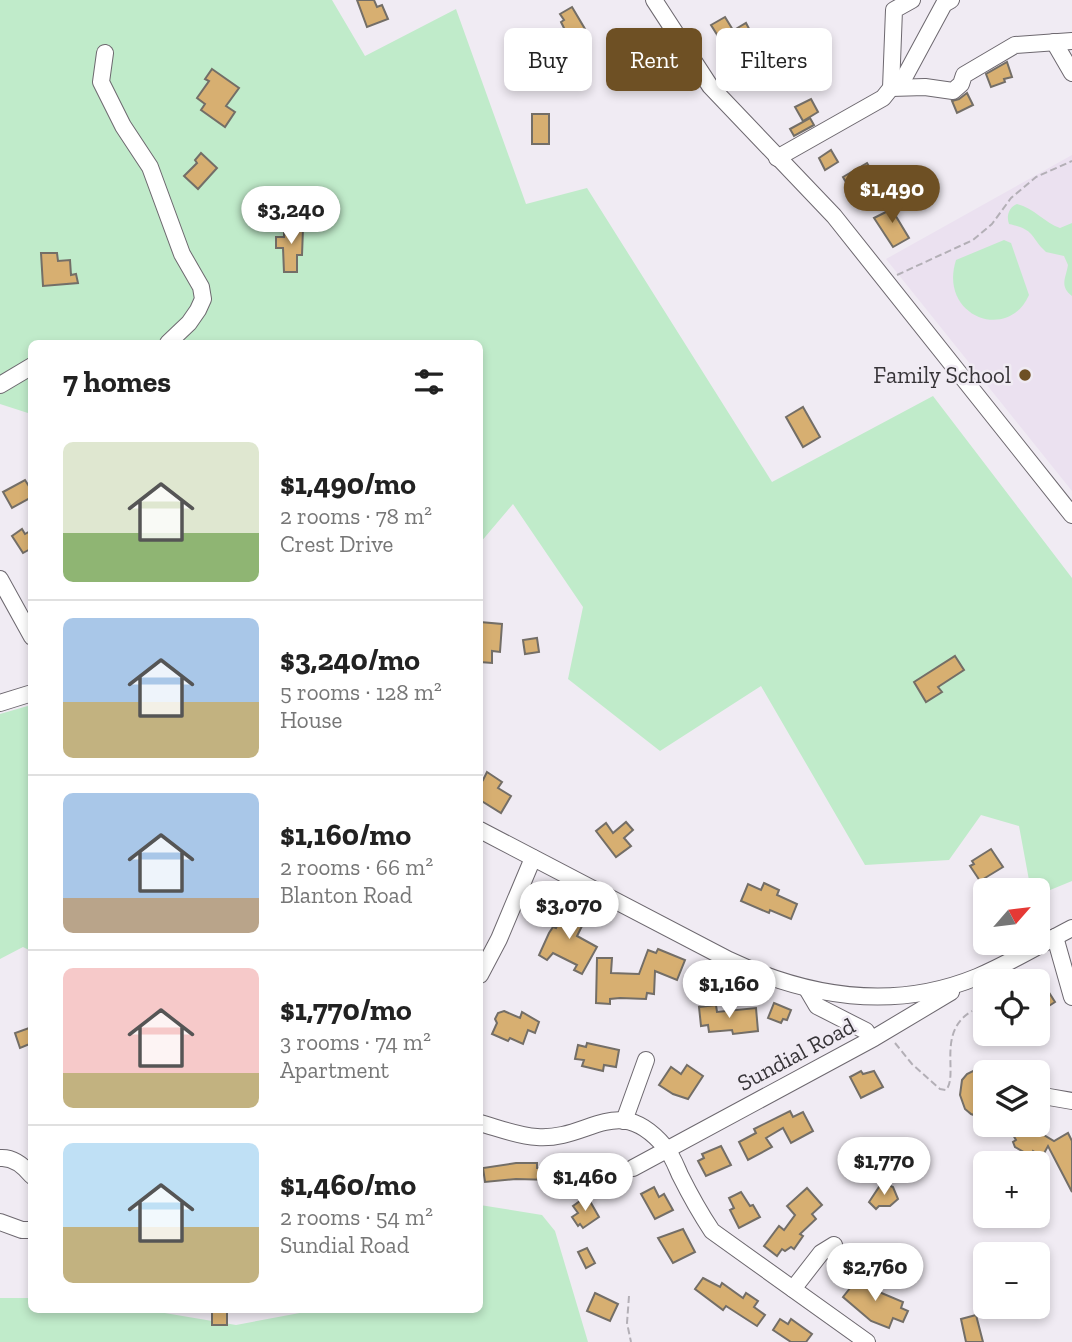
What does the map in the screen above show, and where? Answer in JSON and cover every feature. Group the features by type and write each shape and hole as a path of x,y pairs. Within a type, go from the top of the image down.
{"street":[{"path":"654,0 710,86 834,216 883,281 1072,515"},
{"path":"891,88 894,9 912,0"},
{"path":"777,158 883,98 904,78 944,4 951,0"},
{"path":"891,88 953,90 961,84 964,75 1015,45 1072,41"},
{"path":"1054,42 1072,73"},
{"path":"106,52 101,82 157,183 182,254 201,287 203,299 189,323 171,340"},
{"path":"0,385 28,368"},
{"path":"0,579 28,630"},
{"path":"0,703 28,694"},
{"path":"483,832 766,977 807,989 867,995 928,993 973,978"},
{"path":"483,969 499,939 533,858"},
{"path":"992,969 1072,928"},
{"path":"1055,937 1072,998"},
{"name":"Sundial Road","path":"633,1168 871,1039 973,979"},
{"path":"807,989 817,1006 866,1031 871,1039"},
{"path":"624,1121 646,1060"},
{"path":"1050,1097 1072,1101"},
{"path":"483,1124 537,1138 568,1133 606,1120 624,1121 646,1128 667,1149 699,1213 712,1231 867,1342"},
{"path":"0,1158 19,1163 28,1172"},
{"path":"0,1222 28,1230"},
{"path":"793,1289 821,1253 834,1245"}],"path":[{"path":"883,281 973,240 992,224 1011,198 1036,177 1072,161"},
{"path":"887,1030 912,1064 940,1089 946,1090 950,1084 949,1062 953,1035 962,1018 972,1011"},
{"path":"629,1296 627,1323 631,1342"}],"shaded area":[{"name":"Family School","path":"1072,155 1072,491 886,259"}],"green space":[{"path":"0,0 332,0 365,56 456,9 526,204 587,188 772,482 933,396 1072,578 1072,881 1050,890 1050,878 1029,878 1019,826 981,815 949,860 865,865 761,686 660,751 568,679 583,607 513,504 483,539 483,340 28,340 28,413 0,404"},
{"path":"1017,204 1060,228 1072,223 1072,296 1064,285 1068,265 1064,256 1046,252 1028,231 1009,224 1009,212"},
{"path":"1004,240 1011,243 1029,295 1019,310 1006,318 992,320 978,316 966,308 957,296 953,280 956,260"},
{"path":"28,706 28,950 23,947 0,959 0,714"},
{"path":"483,1205 542,1215 555,1231 588,1342 0,1342 0,1298 28,1298 28,1313 165,1313 236,1325 300,1313 483,1313"}],"building":[{"path":"357,0 374,0 377,7 382,5 388,19 367,27"},
{"path":"572,7 584,28 564,28 561,22 564,20 560,14"},
{"path":"725,17 732,28 716,28 716,33 711,25"},
{"path":"1007,62 1012,77 991,87 986,74"},
{"path":"212,69 239,88 226,106 235,112 225,127 201,110 205,104 197,98 209,81 205,79"},
{"path":"967,93 973,105 957,113 952,101"},
{"path":"811,99 818,112 803,121 795,107"},
{"path":"532,114 549,114 549,144 532,144"},
{"path":"810,118 814,125 794,136 790,129"},
{"path":"831,150 838,162 825,170 819,158"},
{"path":"201,153 217,168 198,189 184,176 197,163 195,160"},
{"path":"867,163 880,185 869,191 872,195 858,203 843,177"},
{"path":"899,199 904,207 894,213 909,238 893,247 874,218 892,209 890,204"},
{"path":"284,223 301,224 303,228 302,255 297,255 297,272 284,272 283,248 276,248 276,237 284,237"},
{"path":"41,253 57,253 58,261 70,260 71,275 76,274 78,283 43,286"},
{"path":"803,407 820,437 803,447 786,417"},
{"path":"25,480 28,485 28,499 12,508 3,492"},
{"path":"22,529 25,534 28,532 28,550 23,553 12,536"},
{"path":"483,622 502,624 500,652 492,651 492,663 483,662"},
{"path":"537,638 539,652 525,654 523,640"},
{"path":"955,656 964,670 938,687 942,692 926,702 914,682"},
{"path":"487,772 502,782 498,788 511,796 501,813 483,802 483,780"},
{"path":"626,822 633,830 624,838 631,846 616,857 596,831 606,823 613,833"},
{"path":"991,849 1003,867 985,878 978,878 970,866 974,864 972,861"},
{"path":"764,883 779,890 777,895 797,904 791,919 741,901 748,884 761,890"},
{"path":"567,906 587,916 577,936 597,947 582,974 574,970 577,965 553,953 547,960 539,955 549,933 553,927 556,928"},
{"path":"658,949 685,960 677,980 655,971 654,994 647,993 646,999 620,998 610,999 610,1004 596,1003 597,958 612,958 611,973 639,974 648,950 656,953"},
{"path":"774,1003 791,1010 787,1020 783,1019 781,1023 768,1018"},
{"path":"716,1005 717,1012 756,1008 758,1031 733,1034 732,1030 709,1032 708,1025 701,1026 699,1007"},
{"path":"504,1011 520,1018 522,1012 539,1022 535,1033 528,1030 523,1044 492,1034 498,1013"},
{"path":"28,1028 28,1045 20,1048 15,1033"},
{"path":"587,1043 619,1050 616,1067 604,1065 603,1071 582,1066 584,1060 575,1059 578,1045 586,1047"},
{"path":"687,1065 703,1076 688,1099 659,1085 671,1067 681,1074"},
{"path":"861,1071 863,1074 874,1071 883,1087 861,1098 850,1077"},
{"path":"973,1071 973,1115 965,1109 960,1095 962,1080"},
{"path":"790,1111 793,1117 803,1112 813,1131 791,1143 783,1128 766,1138 772,1147 748,1160 739,1142 756,1133 754,1129"},
{"path":"1068,1133 1072,1141 1072,1192 1048,1146 1045,1151 1022,1151 1015,1147 1013,1142 1016,1140 1014,1137 1047,1137 1054,1141"},
{"path":"721,1146 731,1165 706,1176 698,1161 704,1158 702,1154"},
{"path":"537,1163 537,1168 551,1168 551,1180 485,1182 483,1168"},
{"path":"883,1183 893,1187 898,1199 890,1206 879,1206 876,1209 869,1202"},
{"path":"654,1187 659,1197 664,1194 673,1210 655,1219 641,1194"},
{"path":"807,1188 822,1205 812,1214 816,1219 800,1234 803,1236 794,1249 782,1249 777,1256 764,1246 779,1226 784,1230 795,1215 787,1206"},
{"path":"741,1192 760,1217 739,1228 730,1210 734,1208 729,1198"},
{"path":"587,1196 599,1217 583,1228 580,1224 578,1226 572,1217 578,1213 573,1206"},
{"path":"683,1229 695,1252 673,1263 658,1238"},
{"path":"587,1248 595,1263 586,1268 578,1252"},
{"path":"862,1273 875,1284 872,1289 903,1302 901,1308 908,1311 903,1322 893,1318 889,1328 871,1321 843,1297"},
{"path":"703,1278 720,1287 722,1283 743,1298 746,1293 758,1301 754,1307 765,1315 757,1326 726,1306 723,1310 695,1289"},
{"path":"595,1293 618,1304 610,1321 587,1311"},
{"path":"212,1313 227,1313 227,1325 212,1325"},
{"path":"973,1316 973,1319 977,1319 983,1342 966,1342 961,1319"},
{"path":"780,1319 788,1324 791,1319 812,1334 806,1342 791,1342 773,1330"}],"place":[{"name":"Family School","path":"1025,375"}]}
